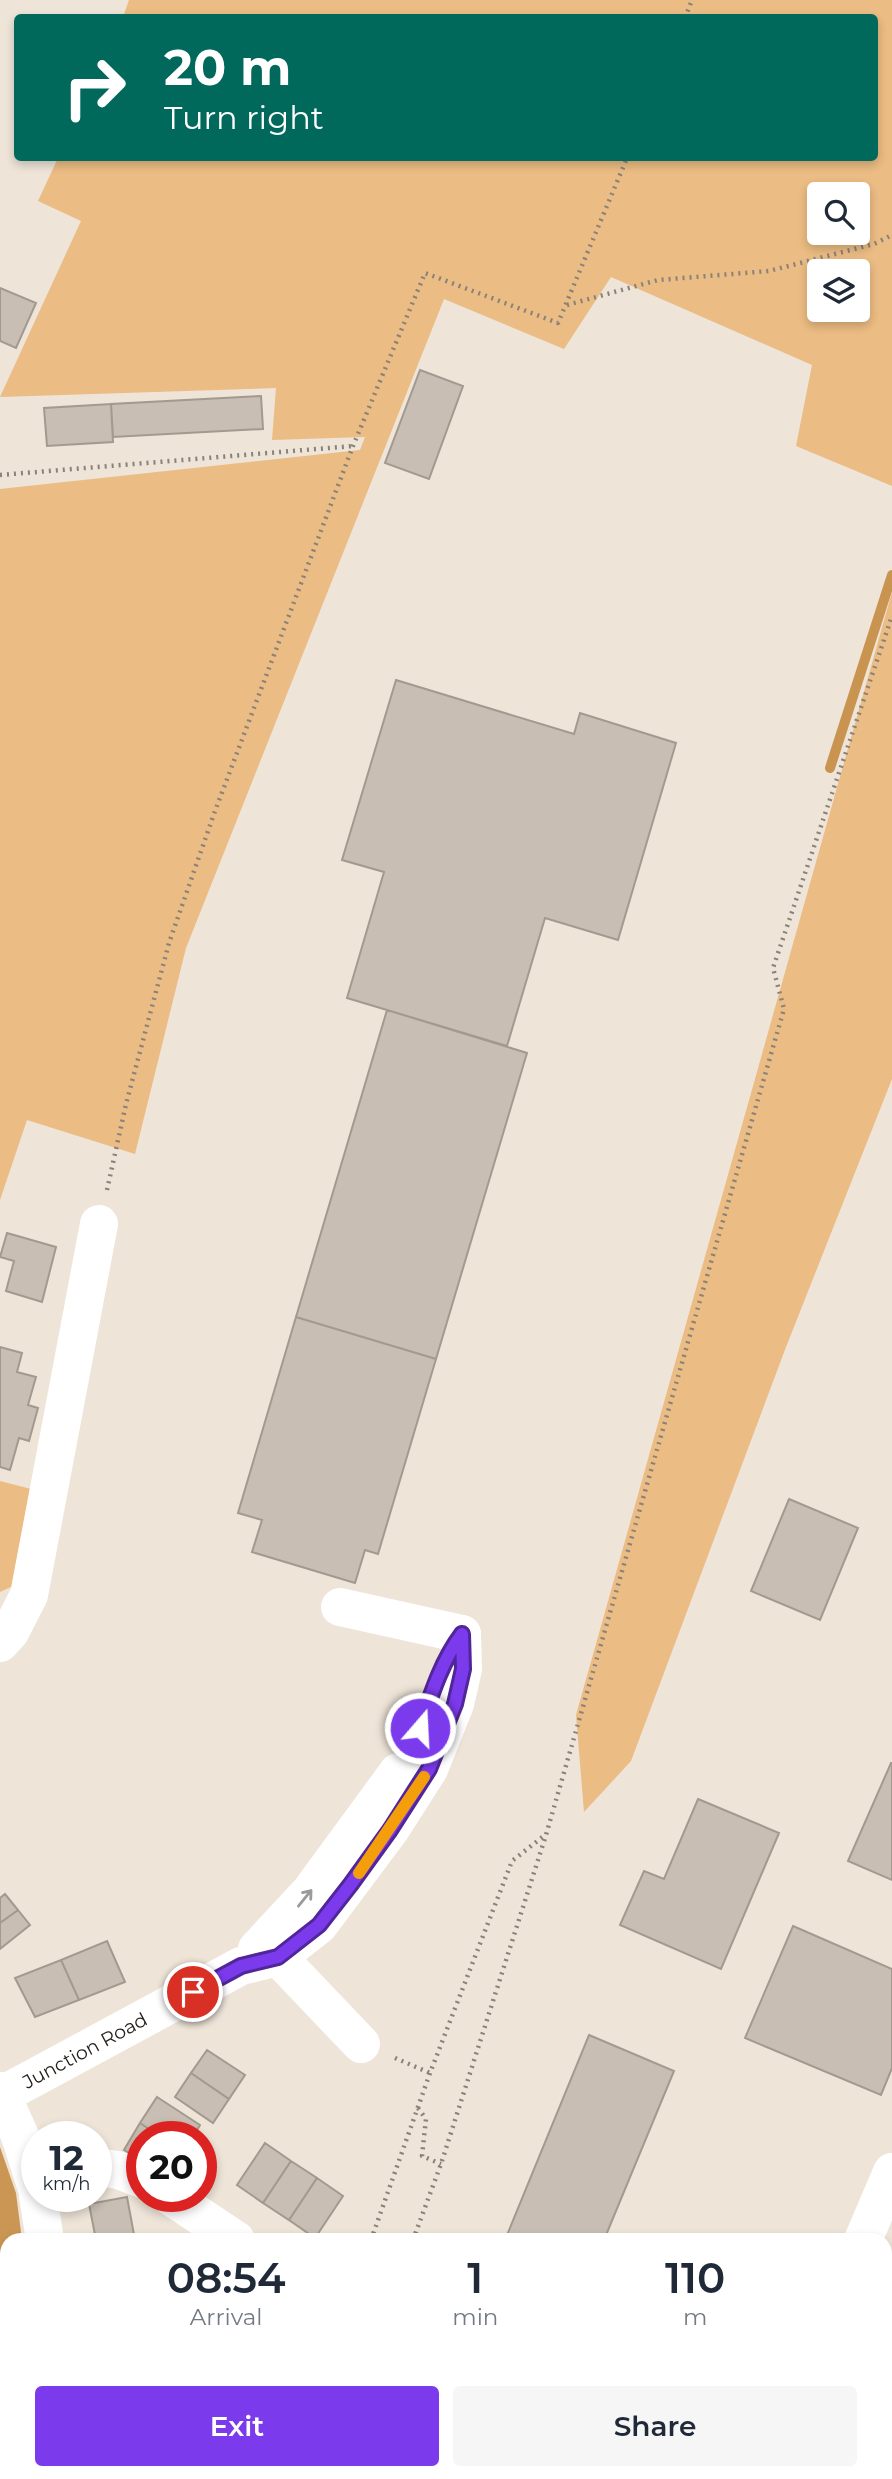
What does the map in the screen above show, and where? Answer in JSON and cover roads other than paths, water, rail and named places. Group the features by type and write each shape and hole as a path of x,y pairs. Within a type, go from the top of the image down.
{"street":[{"path":"0,1643 10,1632 29,1595 99,1224"},
{"path":"340,1607 462,1634"},
{"path":"241,1966 278,1957 319,1925 390,1830 429,1769 455,1704 463,1669 462,1634"},
{"path":"241,1966 310,1892 411,1753 437,1679 450,1650 462,1634"},
{"path":"278,1957 360,2044"},
{"name":"Junction Road","path":"21,2139 1,2093 241,1966"},
{"path":"866,2233 892,2172"},
{"name":"Junction Road","path":"41,2212 44,2233"},
{"path":"194,2212 226,2233"}],"waterway":[{"path":"830,768 892,575"}]}
